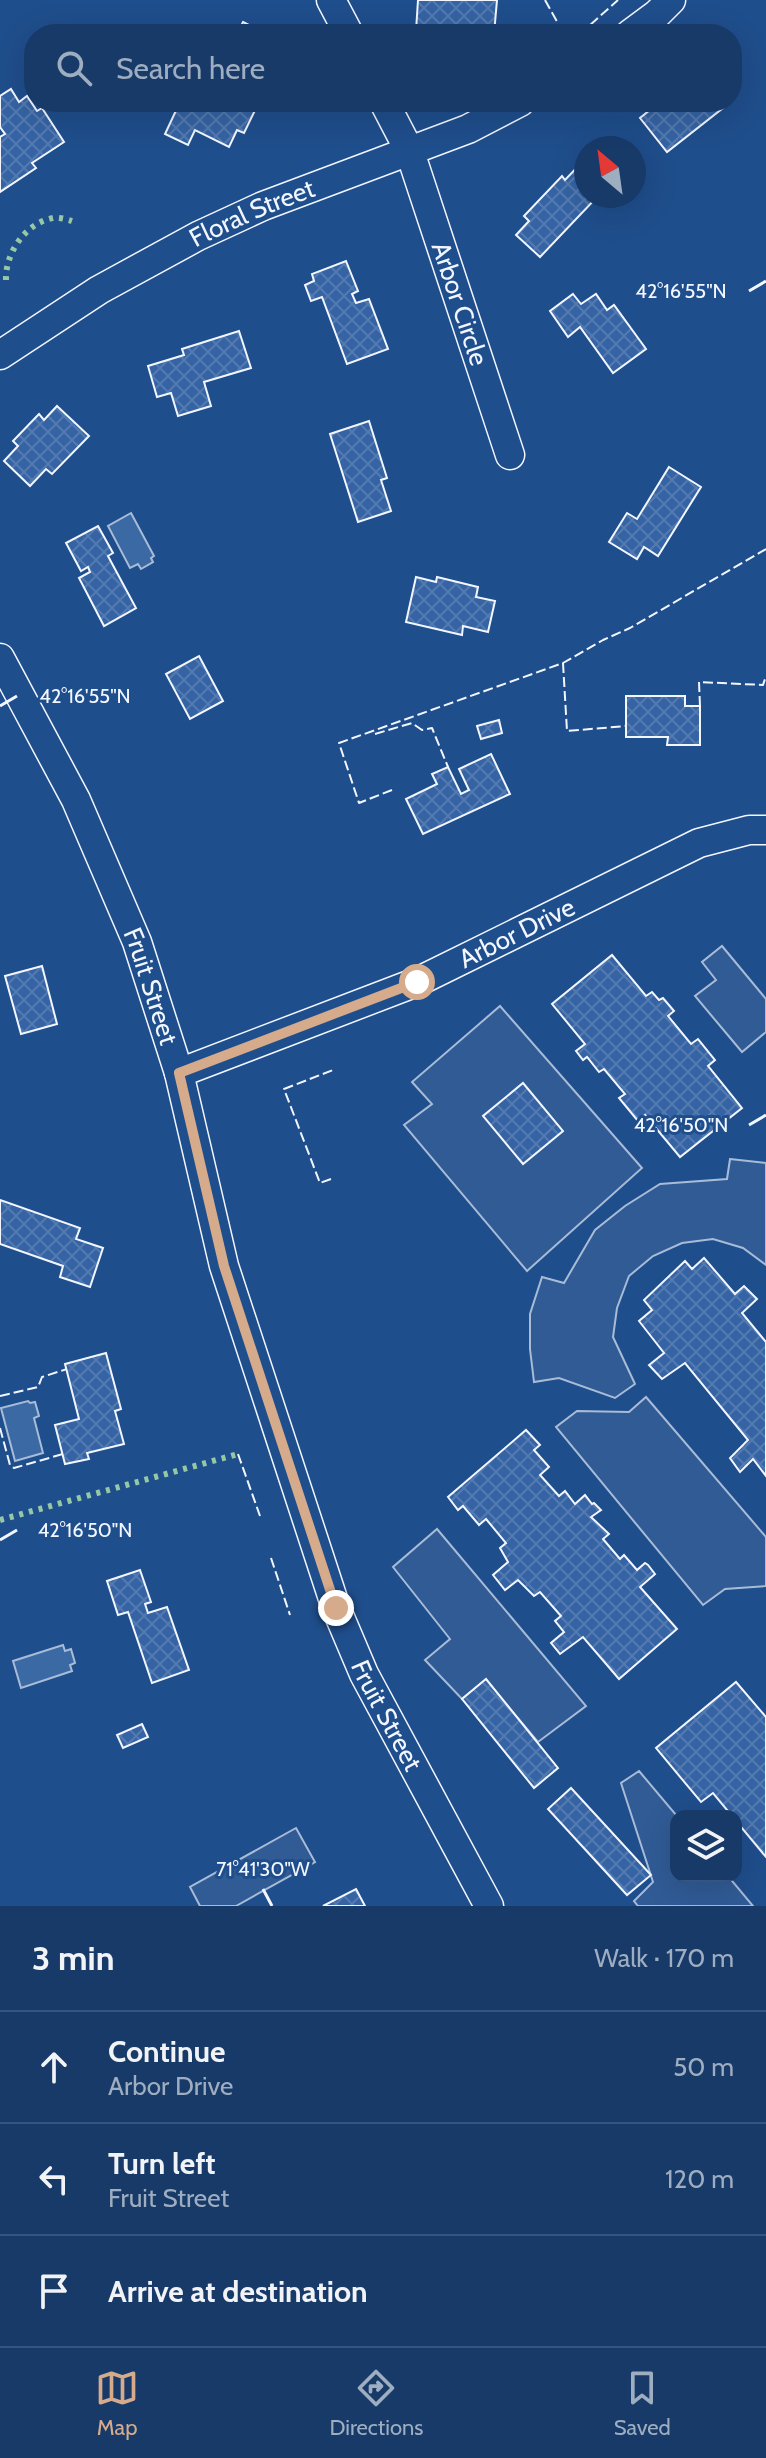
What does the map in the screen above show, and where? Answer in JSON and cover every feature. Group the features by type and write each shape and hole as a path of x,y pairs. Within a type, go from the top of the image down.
{"street":[{"path":"331,0 344,24"},
{"path":"644,24 671,0"},
{"name":"Arbor Circle","path":"389,112 410,152 510,455"},
{"name":"Floral Street","path":"0,355 99,290 198,236 263,206 468,129 501,112"},
{"name":"Fruit Street","path":"0,658 84,818 137,942 179,1073 224,1266 336,1608 364,1674 489,1906"},
{"name":"Arbor Drive","path":"179,1073 417,982 699,843 749,830 766,830"}],"shaded area":[{"path":"131,513 154,556 151,558 153,562 141,569 138,564 130,568 108,526"},
{"path":"722,946 766,999 766,1032 742,1052 695,996 716,980 702,962"},
{"path":"500,1006 642,1168 527,1271 404,1125 432,1104 412,1082"},
{"path":"730,1159 766,1163 766,1265 743,1248 713,1239 682,1243 653,1256 629,1276 617,1308 613,1337 635,1384 615,1398 559,1378 534,1382 530,1314 542,1277 564,1283 595,1230 625,1206 660,1184 727,1179"},
{"path":"646,1397 766,1537 766,1586 725,1589 703,1605 556,1427 577,1411 629,1412"},
{"path":"35,1402 39,1416 34,1418 43,1453 15,1461 1,1408"},
{"path":"437,1529 586,1706 538,1742 486,1680 462,1699 425,1660 450,1639 393,1567"},
{"path":"63,1645 65,1651 71,1649 75,1663 70,1665 72,1671 21,1688 13,1661"},
{"path":"639,1771 672,1810 670,1882 733,1882 753,1906 638,1906 634,1901 653,1882 621,1783"},
{"path":"296,1828 315,1862 236,1906 200,1906 190,1887"}],"building":[{"path":"418,0 497,0 495,24 416,24"},
{"path":"11,89 19,102 24,98 24,112 45,112 64,142 32,163 36,168 0,192 0,137 5,134 0,127 0,96"},
{"path":"175,112 254,112 244,133 237,130 229,147 195,130 188,145 165,134"},
{"path":"648,112 718,112 667,152 640,118"},
{"path":"574,171 574,208 587,208 540,257 516,235 529,221 524,216 562,176 565,180"},
{"path":"346,261 358,291 352,294 356,303 369,299 388,349 347,364 322,297 311,301 305,285 314,281 312,274"},
{"path":"573,294 581,304 596,294 607,310 614,305 646,349 613,373 580,327 568,337 550,311"},
{"path":"239,331 251,368 204,382 211,406 178,416 171,393 157,397 148,366 184,355 182,349"},
{"path":"57,406 89,436 52,474 46,469 30,486 4,461 18,446 13,441 39,414 44,420"},
{"path":"369,421 387,478 381,480 391,511 358,522 330,434"},
{"path":"669,467 701,487 658,556 644,547 637,559 609,542 627,513 637,519"},
{"path":"98,526 113,553 108,556 136,608 104,626 79,578 90,572 88,567 81,571 66,543"},
{"path":"416,577 436,582 437,577 478,587 476,597 495,601 488,632 463,626 462,635 406,622"},
{"path":"199,656 223,701 190,719 166,674"},
{"path":"626,696 685,696 685,706 700,706 700,745 667,745 668,737 626,737"},
{"path":"499,720 502,733 481,739 477,726"},
{"path":"491,754 510,794 423,834 406,799 437,784 432,774 448,767 461,794 469,790 459,769"},
{"path":"612,955 646,996 652,992 659,1000 663,998 674,1011 668,1016 691,1044 698,1039 715,1060 708,1066 742,1108 680,1157 645,1115 638,1121 619,1098 625,1094 604,1069 599,1072 587,1057 583,1060 576,1051 585,1044 552,1004"},
{"path":"42,966 57,1024 21,1034 5,976"},
{"path":"523,1083 563,1131 523,1164 483,1116"},
{"path":"0,1200 80,1228 76,1239 103,1248 90,1287 60,1277 63,1266 0,1244"},
{"path":"704,1258 735,1294 744,1286 757,1299 742,1313 766,1342 766,1476 753,1459 740,1472 730,1458 748,1440 685,1363 662,1379 649,1365 664,1353 639,1321 652,1310 644,1300 685,1261 692,1269"},
{"path":"106,1353 121,1409 115,1411 124,1444 87,1453 89,1459 65,1464 55,1425 79,1419 65,1364"},
{"path":"526,1430 540,1445 534,1450 549,1467 540,1475 559,1496 565,1491 575,1504 585,1495 601,1510 591,1517 609,1534 603,1539 620,1559 624,1555 637,1570 645,1563 648,1565 655,1574 640,1587 677,1629 619,1679 583,1637 560,1654 551,1643 564,1632 555,1621 561,1616 540,1592 534,1596 518,1580 505,1590 493,1575 508,1562 500,1548 506,1543 486,1519 479,1525 463,1506 458,1510 448,1497"},
{"path":"140,1570 151,1602 145,1604 148,1613 167,1607 189,1670 152,1683 128,1612 118,1615 107,1581"},
{"path":"486,1679 558,1768 534,1788 462,1699"},
{"path":"736,1682 766,1717 766,1857 742,1828 742,1810 727,1810 713,1793 701,1802 656,1748"},
{"path":"142,1724 148,1737 123,1748 117,1735"},
{"path":"571,1788 651,1875 627,1895 548,1809"},
{"path":"356,1889 365,1906 323,1906"}],"hedge":[{"path":"6,280 13,250 26,233 53,218 72,221"},
{"path":"0,1520 238,1454"}],"fence":[{"path":"545,0 558,24"},
{"path":"591,24 618,0"},
{"path":"392,790 359,803 339,743 563,663 766,549"},
{"path":"563,663 567,731 626,726"},
{"path":"700,706 699,682 763,685 766,676"},
{"path":"375,734 412,723 422,730 432,728 448,767"},
{"path":"331,1179 320,1183 284,1089 333,1070"},
{"path":"0,1396 38,1387 42,1377 67,1369"},
{"path":"0,1428 10,1465 14,1468 63,1454"},
{"path":"238,1454 260,1516"},
{"path":"271,1558 290,1615"}],"route":[{"path":"336,1608 224,1266 179,1073 417,982"}]}
